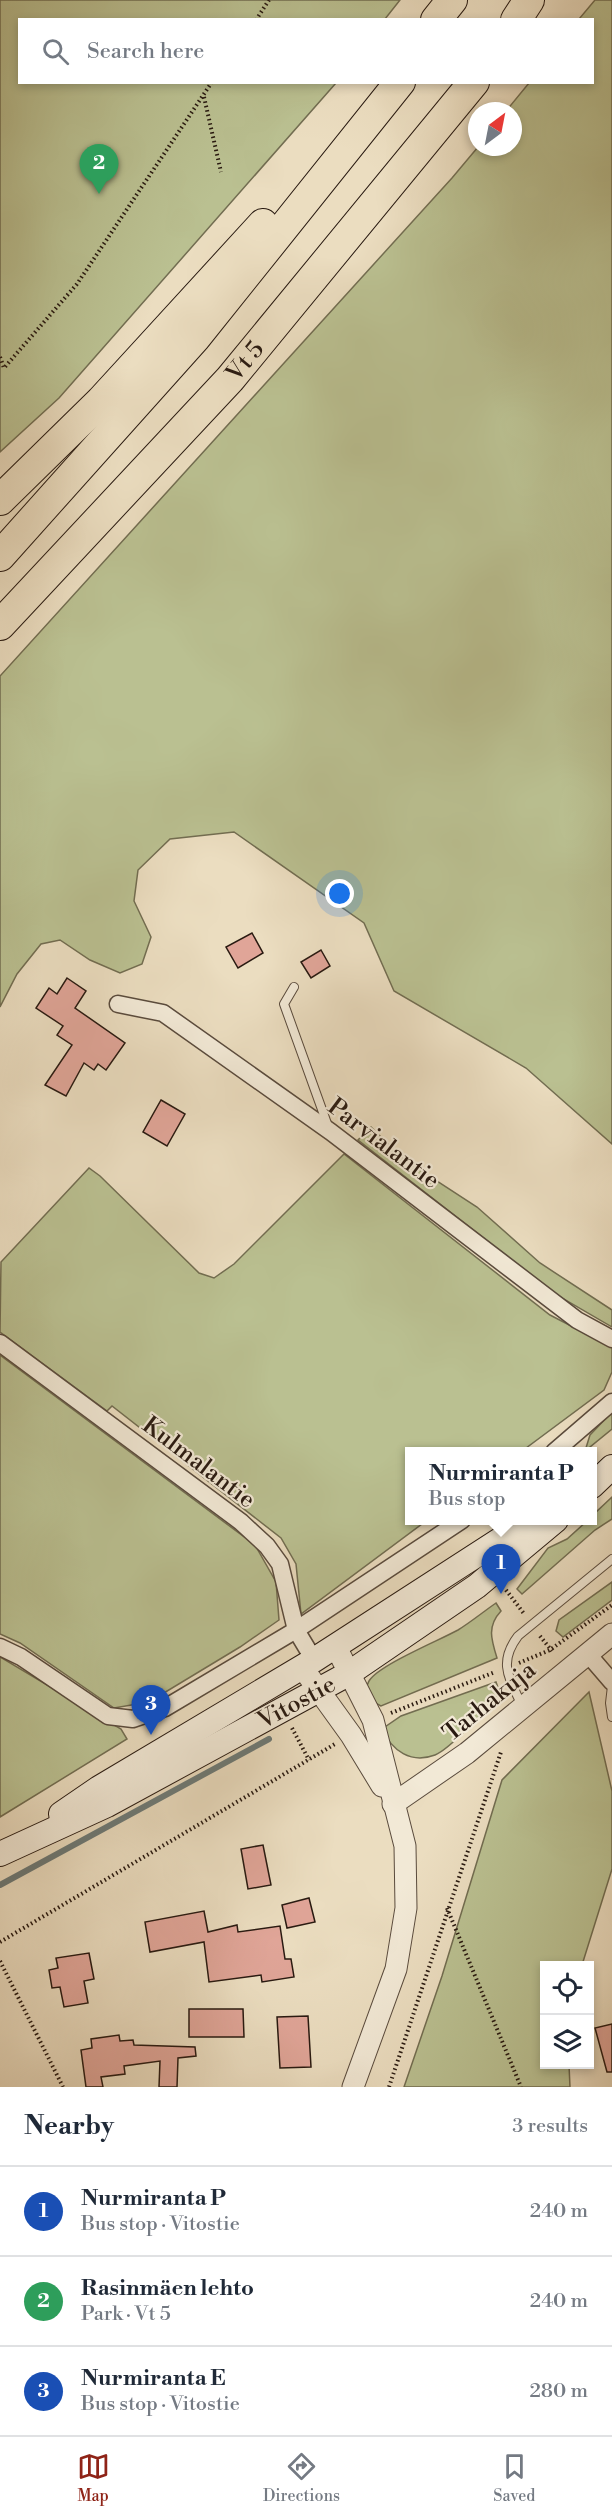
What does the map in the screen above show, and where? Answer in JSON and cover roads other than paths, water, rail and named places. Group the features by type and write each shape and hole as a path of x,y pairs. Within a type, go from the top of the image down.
{"highway":[{"path":"438,18 452,0"},
{"path":"446,18 458,0"},
{"path":"517,18 529,0"},
{"path":"0,500 101,401 296,188 382,84"},
{"path":"0,556 196,337 398,84"},
{"name":"Vt 5","path":"0,625 230,379 472,84"}],"main road":[{"path":"597,1464 612,1455"},
{"path":"597,1481 612,1467"},
{"name":"Vitostie","path":"6,1851 99,1788 336,1647 521,1525"},
{"name":"Vitostie","path":"6,1851 107,1805 348,1674 493,1573 551,1525"}],"street":[{"name":"Parvialantie","path":"118,1004 163,1013 330,1132 577,1320 612,1339"},
{"name":"Kulmalantie","path":"0,1343 241,1522 267,1546 280,1564 296,1630 308,1664"},
{"path":"560,1447 612,1402"},
{"path":"0,1647 21,1657 108,1716 133,1719 165,1708 296,1630 456,1525"},
{"name":"Tarhakuja","path":"393,1804 467,1753 612,1634"},
{"path":"336,1647 373,1720 405,1846 406,1908 396,1969 353,2087"},
{"path":"587,1653 612,1684"},
{"path":"308,1664 319,1691 351,1735 393,1804"}],"lane":[{"path":"294,987 284,1004 330,1132"},
{"path":"524,1708 505,1668 508,1649 518,1636 612,1559"},
{"path":"612,1684 610,1703 612,1717"}],"waterway":[{"path":"0,1885 269,1739"}],"place":[{"name":"Rasinmäen lehto","path":"99,194"},
{"name":"Nurmiranta P","path":"501,1594"},
{"name":"Nurmiranta E","path":"151,1735"}]}
